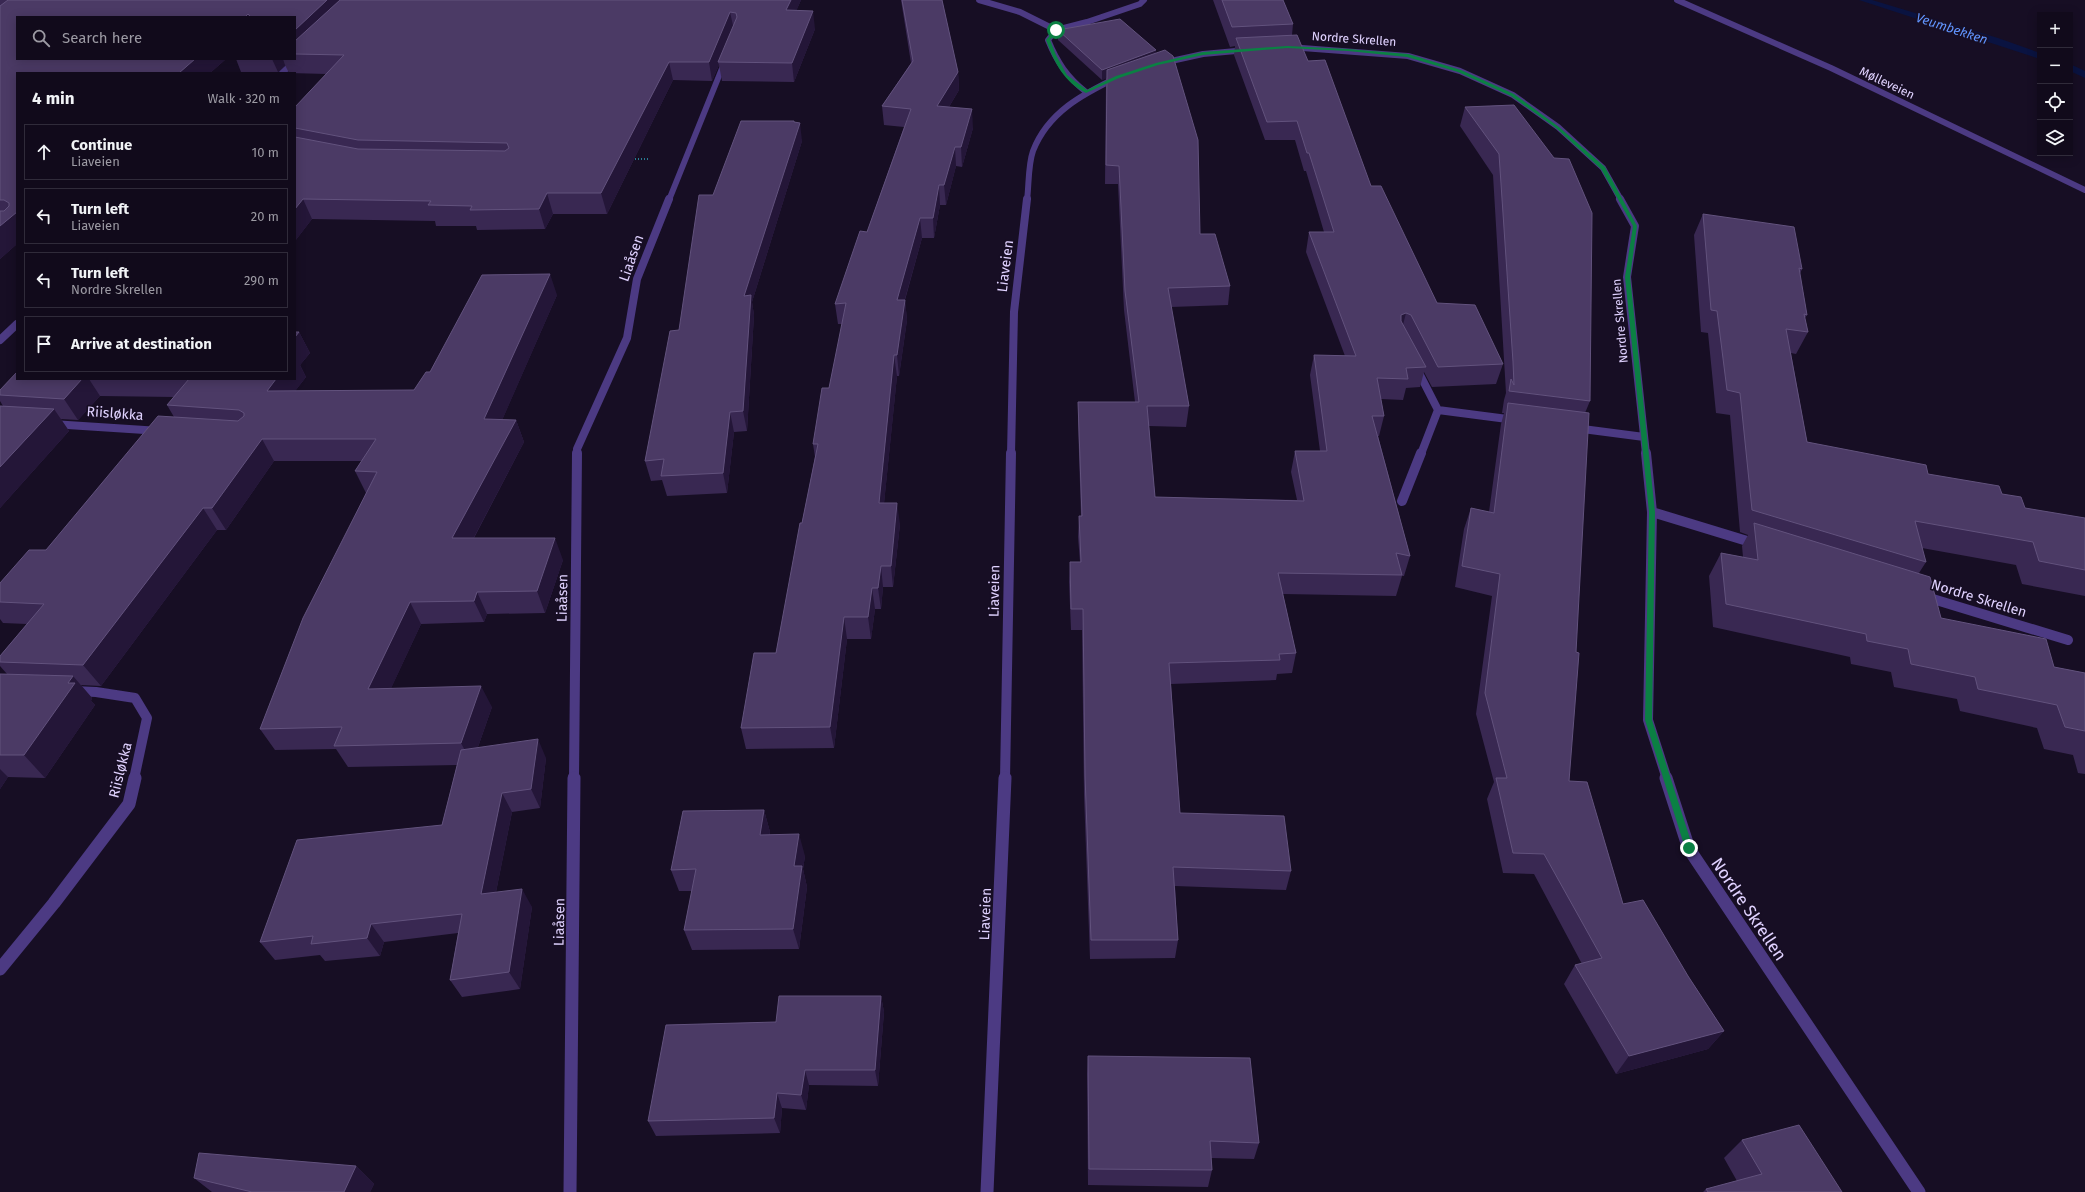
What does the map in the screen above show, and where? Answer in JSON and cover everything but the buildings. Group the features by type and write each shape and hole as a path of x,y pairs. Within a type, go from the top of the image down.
{"street":[{"path":"979,0 1020,12 1056,30"},
{"path":"1124,75 1086,92 1065,75 1048,40 1056,30 1087,22 1140,4 1144,0"},
{"name":"Mølleveien","path":"1677,0 1732,23 1921,111 2085,190"},
{"name":"Liaåsen","path":"570,1192 577,449 627,338 637,279 730,48"},
{"name":"Nordre Skrellen","path":"1280,48 1348,50 1408,56 1460,71 1513,95 1558,127 1603,168 1635,226 1628,277 1652,512 1648,720 1689,848 1919,1192"},
{"path":"1150,66 1203,54 1257,50"},
{"path":"296,60 299,57"},
{"path":"283,72 296,60"},
{"name":"Liaveien","path":"988,1192 1004,813 1014,312 1033,152 1048,124 1058,113 1086,92"},
{"path":"0,340 16,325"},
{"path":"1402,501 1438,410 1414,364"},
{"path":"1438,410 1522,421"},
{"name":"Riisløkka","path":"39,423 173,432"},
{"path":"1568,427 1644,437"},
{"path":"1652,512 1766,547"},
{"name":"Nordre Skrellen","path":"1917,594 2068,640"},
{"name":"Riisløkka","path":"0,969 54,903 129,804 147,718 135,698 96,692 59,691"}],"path":[{"path":"630,158 684,161"}],"waterway":[{"name":"Veumbekken","path":"1863,0 1995,40 2037,55"},
{"name":"Veumbekken","path":"2073,69 2085,75"}],"route":[{"path":"1056,30 1048,40 1054,55 1065,75 1086,92 1118,77 1157,64 1203,54 1287,47 1348,50 1408,56 1460,71 1513,95 1558,127 1603,168 1635,226 1628,277 1652,512 1648,720 1689,848"}]}
